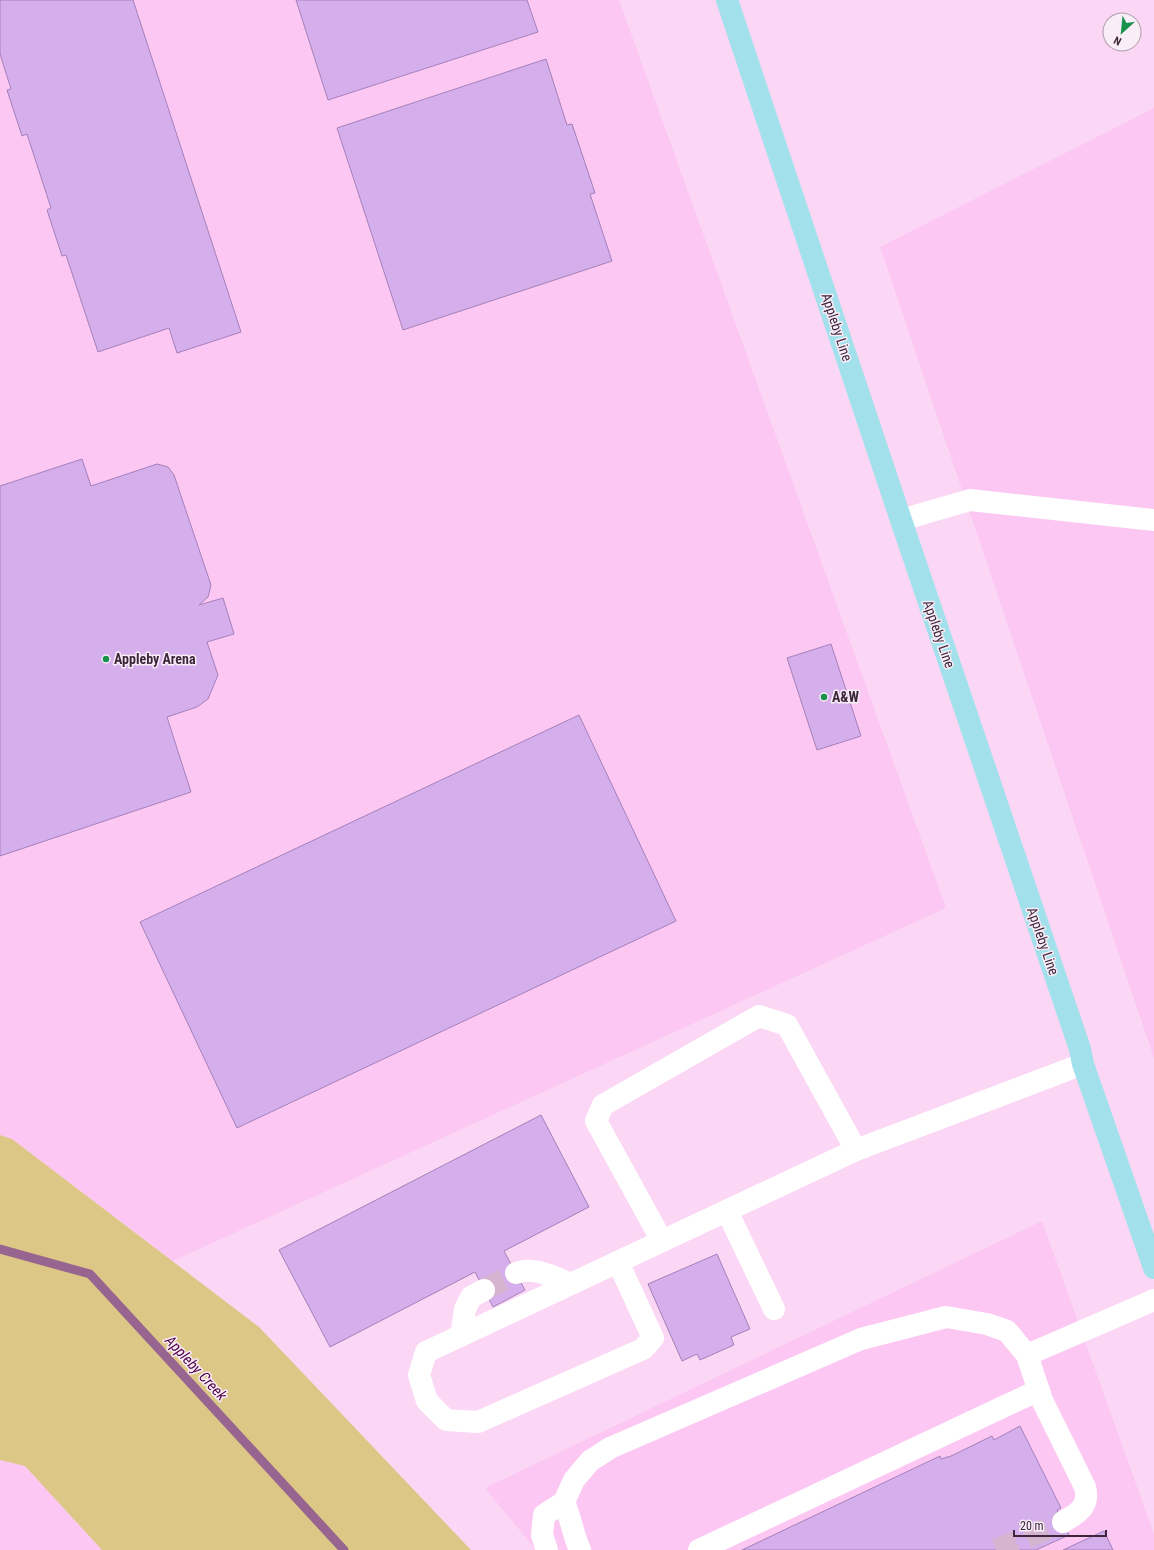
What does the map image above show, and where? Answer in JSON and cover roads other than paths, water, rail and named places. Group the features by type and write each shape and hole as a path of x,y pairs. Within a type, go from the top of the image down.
{"main road":[{"name":"Appleby Line","path":"727,0 1078,1042 1083,1064 1154,1268"}],"lane":[{"path":"901,520 970,500 1154,520"},
{"path":"662,1241 596,1121 602,1105 759,1016 787,1025 856,1150"},
{"path":"618,1262 653,1338 643,1349 478,1422 446,1420 427,1401 419,1375 426,1352 856,1150 1083,1064"},
{"path":"727,1211 774,1309"},
{"path":"516,1272 524,1270 546,1274 571,1284"},
{"path":"461,1336 465,1309 471,1297 484,1290"},
{"path":"1027,1355 1154,1300"},
{"path":"546,1550 542,1535 544,1515 564,1502 574,1480 590,1461 610,1448 861,1339 946,1317 987,1324 1007,1331 1027,1355 1042,1400 1087,1493 1086,1500 1080,1512 1063,1522"},
{"path":"699,1550 1039,1390"},
{"path":"564,1502 580,1550"}],"waterway":[{"name":"Appleby Creek","path":"0,1249 90,1274 344,1550"}],"tunnel":[{"path":"484,1290 516,1273"},
{"path":"996,1550 1063,1522"}],"place":[{"name":"Appleby Arena","path":"106,659"},
{"name":"A&W","path":"824,697"}]}
